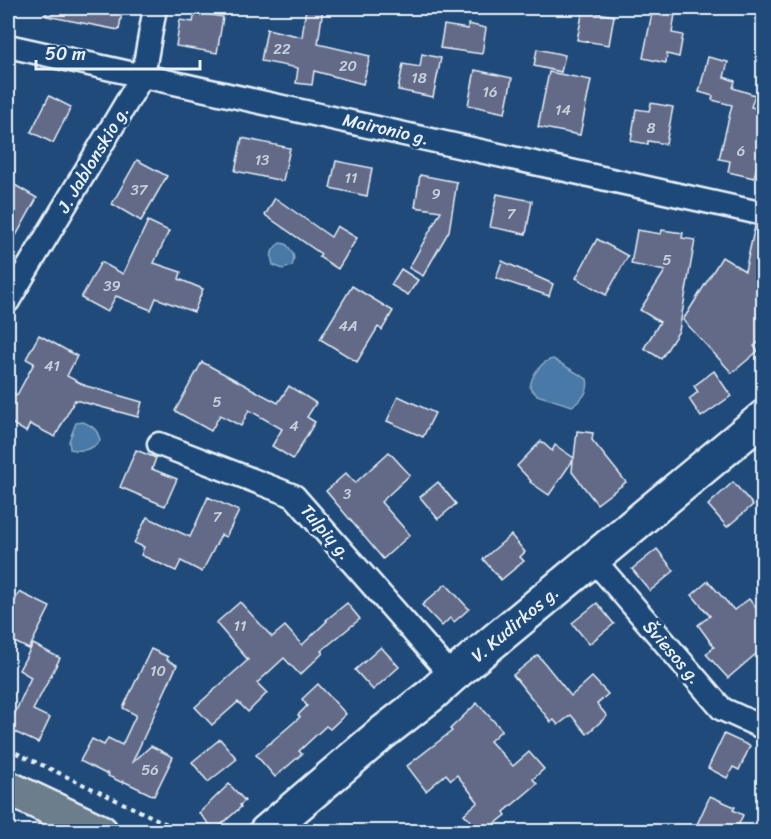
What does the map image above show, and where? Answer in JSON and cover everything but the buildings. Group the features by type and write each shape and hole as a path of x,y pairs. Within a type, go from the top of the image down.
{"main road":[{"name":"V. Kudirkos g.","path":"266,831 764,417"},
{"path":"8,788 101,831"}],"street":[{"name":"J. Jablonskio g.","path":"8,301 143,75 155,8"},
{"name":"Maironio g.","path":"8,46 764,214"},
{"name":"Tulpių g.","path":"159,444 294,496 452,676"},
{"name":"Šviesos g.","path":"593,560 722,709 764,728"}],"path":[{"path":"8,749 184,831"}],"water":[{"path":"280,243 286,244 294,257 292,266 283,269 273,265 272,258 273,250"},
{"path":"553,359 587,379 588,384 584,395 572,406 537,395 530,388 537,370 544,363"},
{"path":"83,422 95,429 100,441 86,450 70,449 69,441 76,423"}]}
